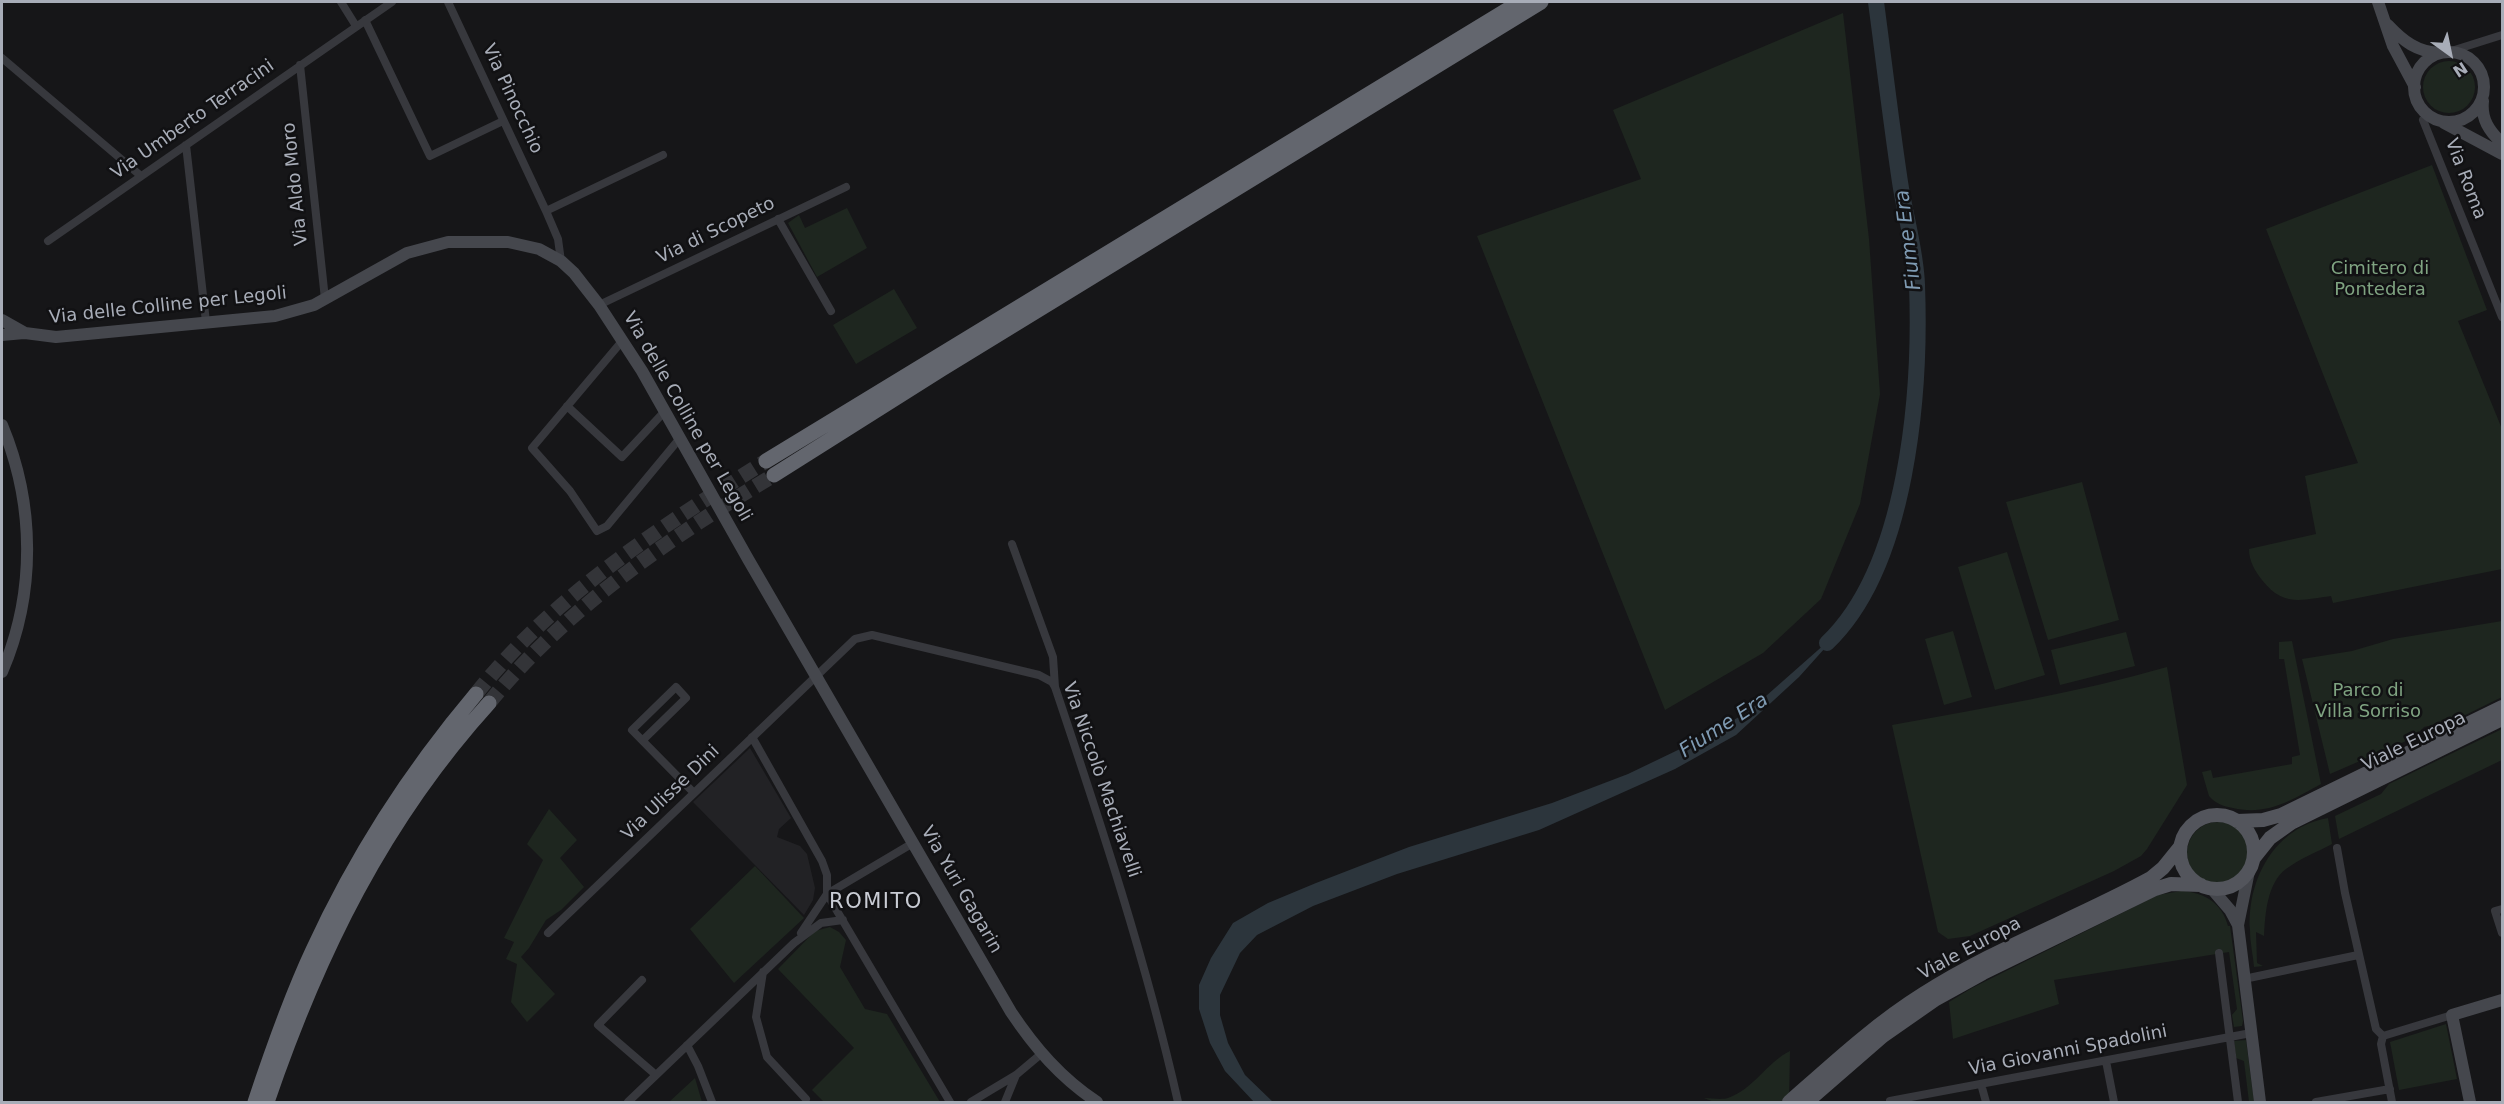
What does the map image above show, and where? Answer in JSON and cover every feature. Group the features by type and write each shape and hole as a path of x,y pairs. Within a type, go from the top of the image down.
{"highway":[{"path":"766,461 1520,2"},
{"path":"774,475 942,369 1541,2"},
{"path":"255,1102 278,1036 312,952 352,872 416,771 483,698 385,840 347,906 299,1015 267,1102"}],"main road":[{"name":"Viale Europa","path":"1807,1102 1818,1085 1880,1024 1922,994 1963,971 2151,878 2167,864 2180,848 2186,832 2199,820 2217,815 2237,821 2268,819 2281,815 2502,707"},
{"name":"Viale Europa","path":"1789,1102 1818,1085 1897,1025 1967,981 2155,889 2170,884 2207,887 2233,885 2270,838 2291,823 2502,719"},
{"path":"2237,821 2251,837 2251,865"},
{"path":"2180,848 2185,870 2207,887"}],"street":[{"path":"341,2 356,26"},
{"name":"Via Umberto Terracini","path":"48,241 392,2"},
{"name":"Via Pinocchio","path":"447,2 546,211 558,239 561,261"},
{"path":"2378,2 2393,46 2415,87"},
{"path":"365,20 430,156 503,121"},
{"path":"2386,24 2402,39 2418,49 2458,53 2474,63 2481,73 2484,119 2489,130 2502,143"},
{"path":"2502,35 2430,58 2416,76 2415,87 2416,98 2422,109 2437,120 2502,154"},
{"path":"2,58 141,176"},
{"name":"Via Aldo Moro","path":"300,65 325,299"},
{"path":"2437,120 2458,121 2470,115 2479,105 2484,92"},
{"name":"Via Roma","path":"2423,120 2502,317"},
{"path":"186,145 206,322"},
{"path":"546,211 663,155"},
{"name":"Via di Scopeto","path":"599,305 846,187"},
{"path":"778,219 831,311"},
{"name":"Via delle Colline per Legoli","path":"25,333 56,337 275,316 325,299 394,258 441,243 508,242 539,249 561,261 574,273 623,340 816,677"},
{"path":"2,320 25,333"},
{"path":"2,335 25,333"},
{"path":"623,340 532,448 570,491 597,531 607,526 680,438"},
{"path":"567,406 622,457 665,411"},
{"path":"2,425 13,455 23,497 27,555 26,585 20,614 2,672"},
{"path":"1012,544 1053,657 1055,687"},
{"name":"Via Niccolò Machiavelli","path":"816,677 848,644 859,637 872,635 1039,675 1052,682 1131,920 1161,1026 1178,1102"},
{"name":"Via Ulisse Dini","path":"549,933 816,677"},
{"name":"Via Yuri Gagarin","path":"816,677 1002,998 1041,1054 1065,1078 1097,1102"},
{"path":"643,740 686,698 676,687 632,730 694,794"},
{"path":"752,737 822,861 827,874 827,894 950,1102"},
{"path":"794,943 827,894 913,843"},
{"path":"2337,848 2358,956 2376,1029 2383,1036"},
{"path":"2251,865 2238,925 2260,1102"},
{"path":"2207,887 2226,904 2238,925"},
{"path":"2499,910 2502,933"},
{"path":"628,1102 794,943 821,922 843,920"},
{"path":"2219,953 2238,1102"},
{"path":"2244,979 2358,956"},
{"path":"763,972 756,1017 767,1057 806,1099"},
{"path":"642,981 598,1025 656,1076"},
{"path":"2383,1036 2502,1000"},
{"path":"2452,1015 2470,1102"},
{"name":"Via Giovanni Spadolini","path":"1890,1101 2251,1033"},
{"path":"2383,1036 2381,1044 2392,1102"},
{"path":"687,1045 712,1102"},
{"path":"971,1102 1016,1075 1041,1054"},
{"path":"2106,1061 2114,1102"},
{"path":"1005,1102 1016,1075"},
{"path":"1981,1084 1986,1102"},
{"path":"2316,1102 2390,1089"}],"shaded area":[{"path":"750,748 791,818 779,829 777,837 800,846 807,854 815,888 813,900 804,915 693,802"}],"green space":[{"path":"1843,13 1869,239 1880,394 1860,504 1821,599 1763,653 1665,710 1477,236 1641,179 1613,110"},
{"path":"2444,61 2454,61 2463,65 2471,73 2475,87 2471,101 2463,109 2454,113 2444,113 2435,109 2427,101 2423,92 2423,82 2427,73 2435,65"},
{"name":"Cimitero di Pontedera","path":"2432,165 2487,310 2458,321 2502,429 2502,569 2333,603 2331,596 2302,600 2285,598 2270,589 2259,577 2251,562 2249,549 2316,534 2305,476 2358,463 2266,229"},
{"path":"847,208 867,248 817,277 788,223 799,215 805,228"},
{"path":"894,289 917,328 856,364 833,325"},
{"path":"2082,482 2119,620 2048,640 2006,502"},
{"path":"2007,552 2045,675 1995,690 1958,567"},
{"name":"Parco di Villa Sorriso","path":"2502,621 2502,697 2441,727 2433,725 2424,727 2413,738 2330,774 2302,659 2352,651 2393,639"},
{"path":"1953,631 1972,697 1944,705 1925,639"},
{"path":"2126,632 2135,666 2060,685 2051,650"},
{"path":"2292,641 2321,784 2289,801 2268,808 2245,810 2220,804 2209,796 2202,772 2211,770 2213,778 2292,764 2292,757 2300,755 2284,659 2279,659 2279,642"},
{"path":"2167,667 2187,785 2141,856 2114,871 1970,936 1948,939 1938,932 1892,725 2065,692"},
{"path":"2502,729 2502,760 2339,839 2335,816 2381,794 2389,784"},
{"path":"549,809 577,840 560,858 584,887 561,910 546,920 521,957 555,994 527,1022 511,1002 517,964 506,959 514,942 504,938 543,860 527,844"},
{"path":"2328,818 2332,844 2291,865 2275,882 2268,900 2264,936 2256,932 2257,963 2263,966 2254,967 2250,911 2259,875 2279,844 2293,832 2309,823"},
{"path":"2212,822 2224,822 2240,831 2247,841 2249,853 2247,865 2240,875 2224,884 2212,884 2201,879 2192,870 2187,859 2187,847 2192,836 2201,827"},
{"path":"755,866 804,918 734,983 690,929"},
{"path":"2181,891 2204,896 2211,900 2217,905 2230,926 2242,1026 2234,1027 2232,1015 2237,1009 2229,952 2054,980 2059,1004 1953,1039 1949,1002 1972,988 2158,895"},
{"path":"830,927 846,940 840,967 865,1009 887,1014 940,1102 824,1102 812,1090 854,1048 778,969 815,931"},
{"path":"2446,1024 2457,1079 2399,1090 2390,1042"},
{"path":"2246,1040 2254,1102 2249,1102 2244,1061 2236,1058 2234,1041"},
{"path":"1790,1051 1789,1102 1714,1102 1704,1098 1725,1099 1737,1094"},
{"path":"695,1078 702,1102 669,1102"}],"water":[{"path":"1843,628 1799,677 1736,735 1675,769 1539,830 1397,874 1313,906 1257,935 1240,953 1220,995 1220,1015 1228,1043 1245,1075 1273,1102 1254,1102 1225,1071 1210,1043 1199,1009 1199,985 1211,958 1233,923 1268,903 1316,883 1409,847 1552,803 1628,774 1705,737 1749,711"}],"waterway":[{"name":"Fiume Era","path":"1827,643 1854,610 1876,570 1892,524 1904,475 1912,425 1916,375 1918,328 1916,272 1900,182 1876,2"}],"tunnel":[{"path":"476,694 539,625 574,594 649,537 766,461"},
{"path":"489,703 519,668 586,605 659,550 774,475"}],"district":[{"name":"ROMITO","path":"876,903"}]}
